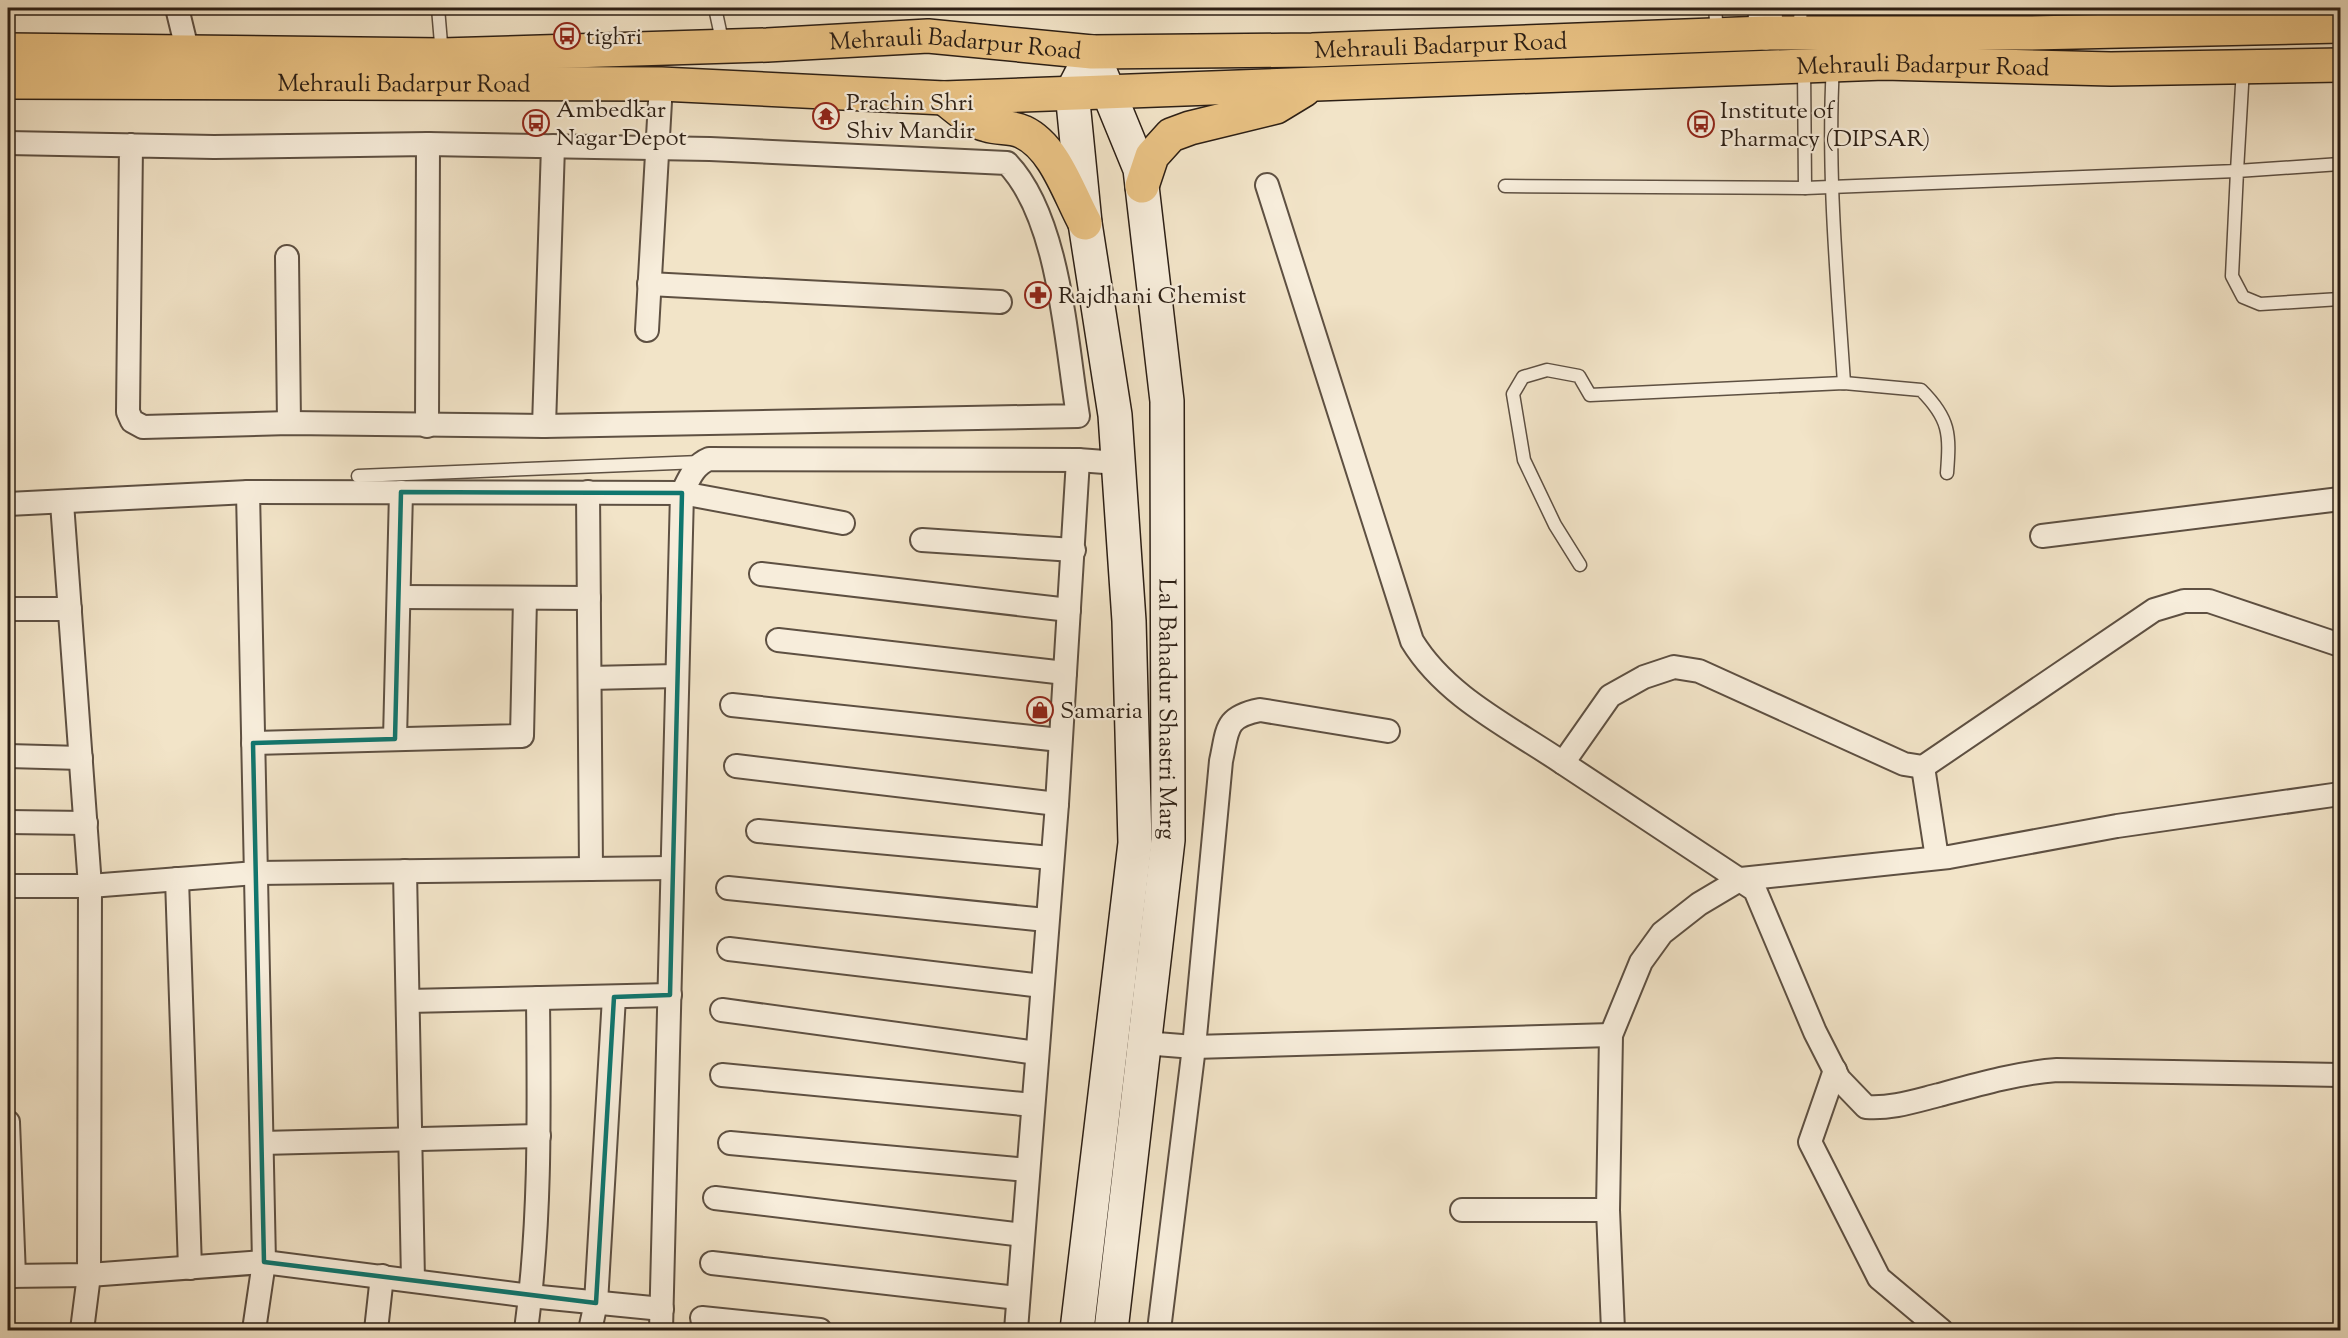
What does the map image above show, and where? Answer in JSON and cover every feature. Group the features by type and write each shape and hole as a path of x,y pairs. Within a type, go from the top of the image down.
{"main road":[{"name":"Mehrauli Badarpur Road","path":"8,82 443,69 487,53 723,46 928,36 1092,52 1312,50 1716,21 1766,20 1809,43 1884,63 2111,69 2340,65"},
{"name":"Mehrauli Badarpur Road","path":"8,50 188,53 661,84 944,98 1072,92 1310,86 1809,43 2043,33 2340,26"},
{"name":"Lal Bahadur Shastri Marg","path":"1092,52 1140,169 1167,401 1168,840 1111,1330"},
{"path":"1072,92 1092,52"},
{"path":"1142,186 1152,156 1171,135 1190,128 1276,107 1310,86"},
{"name":"Lal Bahadur Shastri Marg","path":"1072,92 1085,223 1115,416 1129,621 1135,843 1077,1330"},
{"path":"944,98 975,121 989,126 1009,127 1024,132 1036,141 1048,154 1085,223"}],"street":[{"path":"177,8 188,53"},
{"path":"647,330 661,84"},
{"path":"8,143 131,145 214,147 428,144 657,148 1007,163 1023,183 1047,240 1061,304 1078,416 544,426 289,423 143,427 132,422 128,412 131,145"},
{"path":"427,426 428,144"},
{"path":"544,426 553,146"},
{"path":"1267,185 1412,641 1426,663 1446,684 1755,890 1815,1032 1835,1070 1856,1100 1866,1107 1879,1108 2024,1073 2057,1070 2340,1075"},
{"path":"287,257 289,423"},
{"path":"649,284 1000,302"},
{"path":"8,1122 11,1276 89,1275 264,1262 596,1303 662,1320 682,493 690,475 700,462 709,459 1078,460 1118,463"},
{"path":"1016,1330 1046,920 1057,804 1078,460"},
{"path":"8,504 248,492 682,493 843,523"},
{"path":"248,492 264,1262 254,1330"},
{"path":"395,740 401,492"},
{"path":"588,492 591,869"},
{"path":"2042,536 2340,499"},
{"path":"62,503 90,886 89,1275 82,1330"},
{"path":"922,540 1074,550"},
{"path":"761,574 1069,610"},
{"path":"399,597 589,598"},
{"path":"253,743 522,736 525,598"},
{"path":"1563,763 1610,696 1644,677 1674,667 1699,671 1904,764 1923,766 2154,610 2174,604 2209,601 2340,645"},
{"path":"8,609 70,609"},
{"path":"778,640 1065,673"},
{"path":"590,678 677,676"},
{"path":"732,705 1060,740"},
{"path":"1159,1330 1194,1047 1221,761 1228,726 1241,714 1260,711 1388,731"},
{"path":"8,756 81,758"},
{"path":"736,766 1057,804"},
{"path":"1923,766 1937,858"},
{"path":"1613,1330 1608,1210 1611,1035 1641,962 1662,933 1699,904 1741,879 1937,858 2117,826 2340,794"},
{"path":"8,822 86,823"},
{"path":"758,831 1051,858"},
{"path":"8,886 90,886 256,873 672,868"},
{"path":"405,871 413,1280"},
{"path":"177,879 190,1268"},
{"path":"728,888 1046,920"},
{"path":"729,949 1042,986"},
{"path":"408,1001 670,995"},
{"path":"590,1330 596,1303 614,997"},
{"path":"526,1330 531,1296 539,1136 538,998"},
{"path":"722,1010 1037,1053"},
{"path":"1144,1043 1194,1047 1611,1035"},
{"path":"1835,1070 1810,1142 1880,1278 1941,1330"},
{"path":"722,1075 1033,1105"},
{"path":"262,1143 539,1136"},
{"path":"730,1143 1028,1170"},
{"path":"715,1198 1023,1235"},
{"path":"1462,1210 1608,1210"},
{"path":"711,1263 1018,1298"},
{"path":"376,1330 382,1276"},
{"path":"702,1318 820,1330"}],"lane":[{"path":"438,8 443,69"},
{"path":"716,8 723,46"},
{"path":"1809,43 1831,111 1832,187 1844,383"},
{"path":"1805,188 1809,43"},
{"path":"2243,67 2232,276 2243,297 2260,304 2340,299"},
{"path":"1505,186 1805,188 2237,171 2340,164"},
{"path":"1580,566 1555,525 1524,460 1513,394 1523,376 1546,370 1579,376 1590,394 1844,383 1922,390 1945,419 1950,437 1947,473"},
{"path":"358,476 700,462"}],"highlighted area":[{"path":"401,492 682,493 670,995 614,997 596,1303 264,1262 253,743 395,739"}],"place":[{"name":"tighri","path":"567,36"},
{"name":"Prachin Shri Shiv Mandir","path":"826,116"},
{"name":"Ambedkar Nagar Depot","path":"536,123"},
{"name":"Institute of Pharmacy (DIPSAR)","path":"1701,124"},
{"name":"Rajdhani Chemist","path":"1038,295"},
{"name":"Samaria","path":"1040,710"}]}
